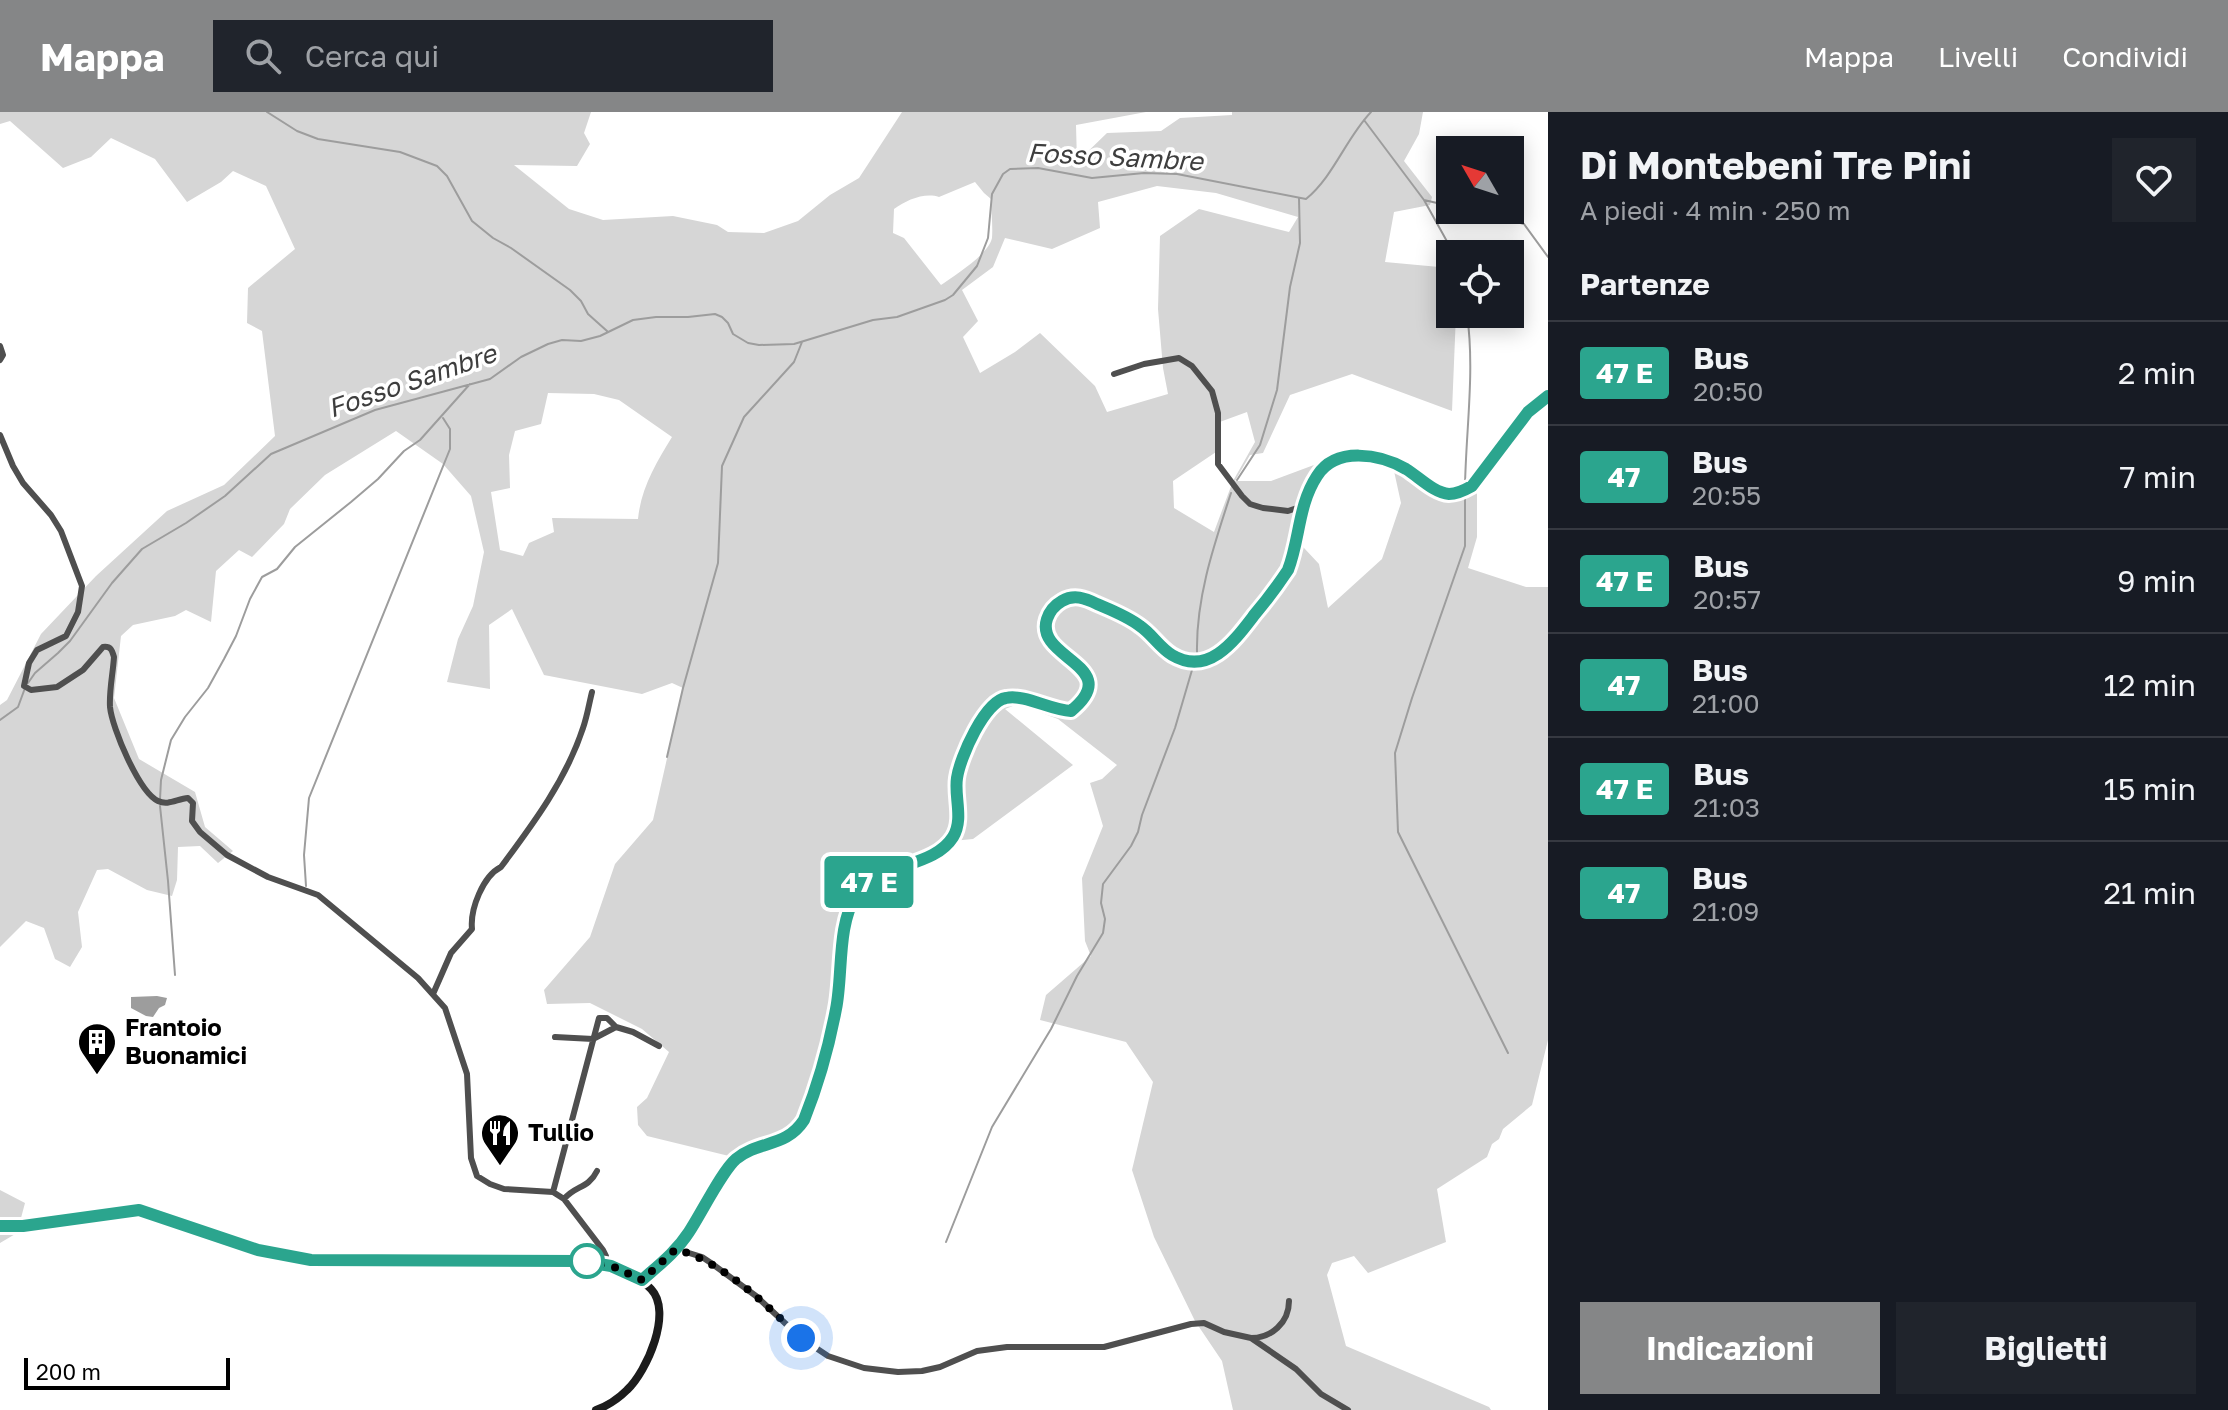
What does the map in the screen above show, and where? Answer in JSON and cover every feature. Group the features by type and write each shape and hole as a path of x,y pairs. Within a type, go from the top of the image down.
{"street":[{"path":"0,346 3,355 0,360"},
{"path":"1114,374 1144,364 1179,358 1192,366 1212,391 1218,413 1218,464 1242,496 1250,504 1263,508 1288,511 1303,506"},
{"path":"642,1280 676,1249 736,1159 757,1147 789,1137 804,1120 837,1008 844,933 855,897 865,884 947,845 957,828 956,787 961,759 985,713 1004,698 1017,698 1071,711 1087,695 1086,676 1078,664 1056,649 1045,629 1053,607 1072,597 1082,597 1128,618 1175,657 1200,661 1212,658 1230,646 1288,570 1294,556 1303,506 1318,473 1344,457 1362,455 1404,468 1442,493 1459,492 1472,486 1528,412 1548,396"},
{"path":"0,435 23,483 61,531 82,586 78,612 66,636 37,650 29,663 28,688 57,687 83,670 103,647 112,649 110,708 124,755 147,791 156,801 168,804 188,798 193,803 192,821 227,855 268,877 318,895 418,978 445,1008 467,1074 471,1158 477,1176 504,1189 553,1192 564,1199 603,1250 606,1265"},
{"path":"433,994 451,953 472,929 470,917 493,871 501,867 554,789 583,728 592,692"},
{"path":"553,1192 599,1018 607,1018 616,1027 659,1046"},
{"path":"555,1037 593,1039 616,1027"},
{"path":"564,1199 569,1193 592,1182 597,1171"},
{"path":"0,1226 23,1226 139,1210 258,1250 311,1260 552,1260 606,1265 642,1280 658,1299 660,1311 645,1365 629,1389 596,1410"},
{"path":"676,1249 711,1263 756,1296 801,1338 828,1356 864,1368 898,1372 940,1367 977,1351 1007,1347 1104,1347 1191,1324 1204,1323 1224,1332 1260,1338 1274,1333 1287,1312 1289,1301"},
{"path":"1251,1338 1296,1369 1321,1394 1348,1410"}],"shaded area":[{"path":"0,112 591,112 584,133 590,144 577,166 514,165 569,209 603,220 673,216 717,225 728,232 764,233 798,221 830,195 859,178 902,112 1146,112 1076,125 1077,162 1107,133 1161,131 1180,118 1232,115 1232,112 1423,112 1419,134 1404,161 1432,197 1430,205 1394,212 1385,262 1436,267 1436,328 1455,328 1452,411 1352,374 1290,395 1263,453 1250,455 1235,481 1271,481 1322,462 1290,533 1319,564 1328,608 1382,559 1401,503 1394,471 1449,499 1468,495 1477,485 1477,537 1468,568 1526,587 1548,587 1548,1040 1532,1105 1503,1129 1487,1157 1437,1189 1446,1242 1368,1273 1354,1256 1332,1263 1327,1275 1346,1346 1491,1410 1233,1410 1222,1361 1195,1321 1154,1237 1132,1170 1153,1082 1126,1042 1040,1020 1046,995 1091,956 1085,941 1082,878 1103,826 1090,783 1102,779 1117,765 1058,719 1018,704 1005,709 1073,765 973,839 942,842 863,881 843,911 824,1037 802,1108 786,1133 729,1156 647,1136 638,1125 637,1107 647,1098 669,1052 642,1029 590,1003 547,1004 544,990 590,937 615,864 653,820 683,688 672,683 642,694 544,675 512,609 489,625 490,689 447,682 458,639 473,606 484,552 471,496 443,464 396,431 325,475 290,509 284,524 252,557 239,550 216,571 211,622 186,610 175,616 133,625 121,636 114,698 139,759 195,792 205,827 233,851 218,863 200,846 178,847 177,880 172,896 147,890 108,869 97,870 78,912 82,947 70,967 55,959 44,928 26,921 0,947 0,705 7,700 41,634 96,576 167,511 224,485 275,436 262,331 247,323 248,288 295,249 266,186 233,171 221,182 187,202 155,159 111,138 91,157 63,168 10,121 0,124","holes":["975,182 991,199 992,238 985,251 941,285 904,238 893,233 894,209 916,198 939,197","1157,186 1216,193 1298,217 1289,232 1199,209 1160,236 1158,309 1168,394 1107,412 1095,386 1040,333 980,373 963,337 978,321 962,290 993,267 1005,238 1052,249 1100,228 1098,202","548,393 594,394 619,400 672,437 646,486 638,519 552,518 554,532 529,543 523,556 500,550 491,492 510,488 509,455 515,431 541,424","1247,412 1255,442 1233,481 1214,532 1174,508 1173,481 1216,452 1217,423"]},
{"path":"131,997 167,998 165,1005 153,1017 131,1008"},
{"path":"0,1190 25,1203 17,1233 0,1243"}],"waterway":[{"path":"267,112 297,131 318,139 400,152 437,166 447,176 472,221 570,290 588,314 607,331"},
{"name":"Fosso Sambre","path":"28,683 70,641 112,583 142,549 225,496 271,454 375,410 490,379 521,357 548,344 600,336 633,320 715,314 728,323 733,334 748,343 794,344 873,320 897,317 945,300 977,266 988,238 992,194 1003,174 1010,169 1038,168 1092,178 1144,173 1177,174 1306,199 1316,190 1371,112"},
{"path":"1364,120 1424,200 1446,240"},
{"path":"1237,480 1260,445 1277,390 1290,287 1300,243 1299,198"},
{"path":"1424,200 1436,203"},
{"path":"1524,224 1548,257"},
{"path":"1465,486 1470,378 1468,328"},
{"path":"667,757 718,563 722,466 744,417 794,362 802,342"},
{"path":"160,799 161,780 171,740 208,688 236,636 262,577 277,569 295,547 378,479 404,451 420,440 470,384"},
{"path":"306,886 304,855 309,798 450,449 450,429 443,418"},
{"path":"1465,492 1465,546 1395,753 1398,832 1508,1053"},
{"path":"1197,652 1203,591 1231,493"},
{"path":"946,1242 992,1127 1051,1029 1103,933 1103,884 1138,832 1192,670"},
{"name":"Fosso Sambre","path":"0,720 18,707 25,688"},
{"path":"160,806 175,975"}],"bus line":[{"path":"0,1226 23,1226 139,1210 258,1250 295,1258 328,1261 581,1261 611,1266 642,1280 671,1255 688,1235 736,1159 757,1147 789,1137 804,1120 837,1008 844,933 855,897 865,884 947,845 957,828 956,787 961,759 985,713 1004,698 1017,698 1071,711 1087,695 1086,676 1078,664 1056,649 1045,629 1053,607 1064,599 1082,597 1128,618 1175,657 1190,661 1212,658 1230,646 1288,570 1294,556 1306,497 1318,473 1344,457 1362,455 1404,468 1442,493 1459,492 1472,486 1528,412 1548,396"}],"place":[{"name":"Frantoio Buonamici","path":"97,1076"},
{"name":"Tullio","path":"500,1167"}],"route":[{"path":"587,1261 614,1267 642,1280 676,1249 702,1257 756,1296 801,1338"}]}
